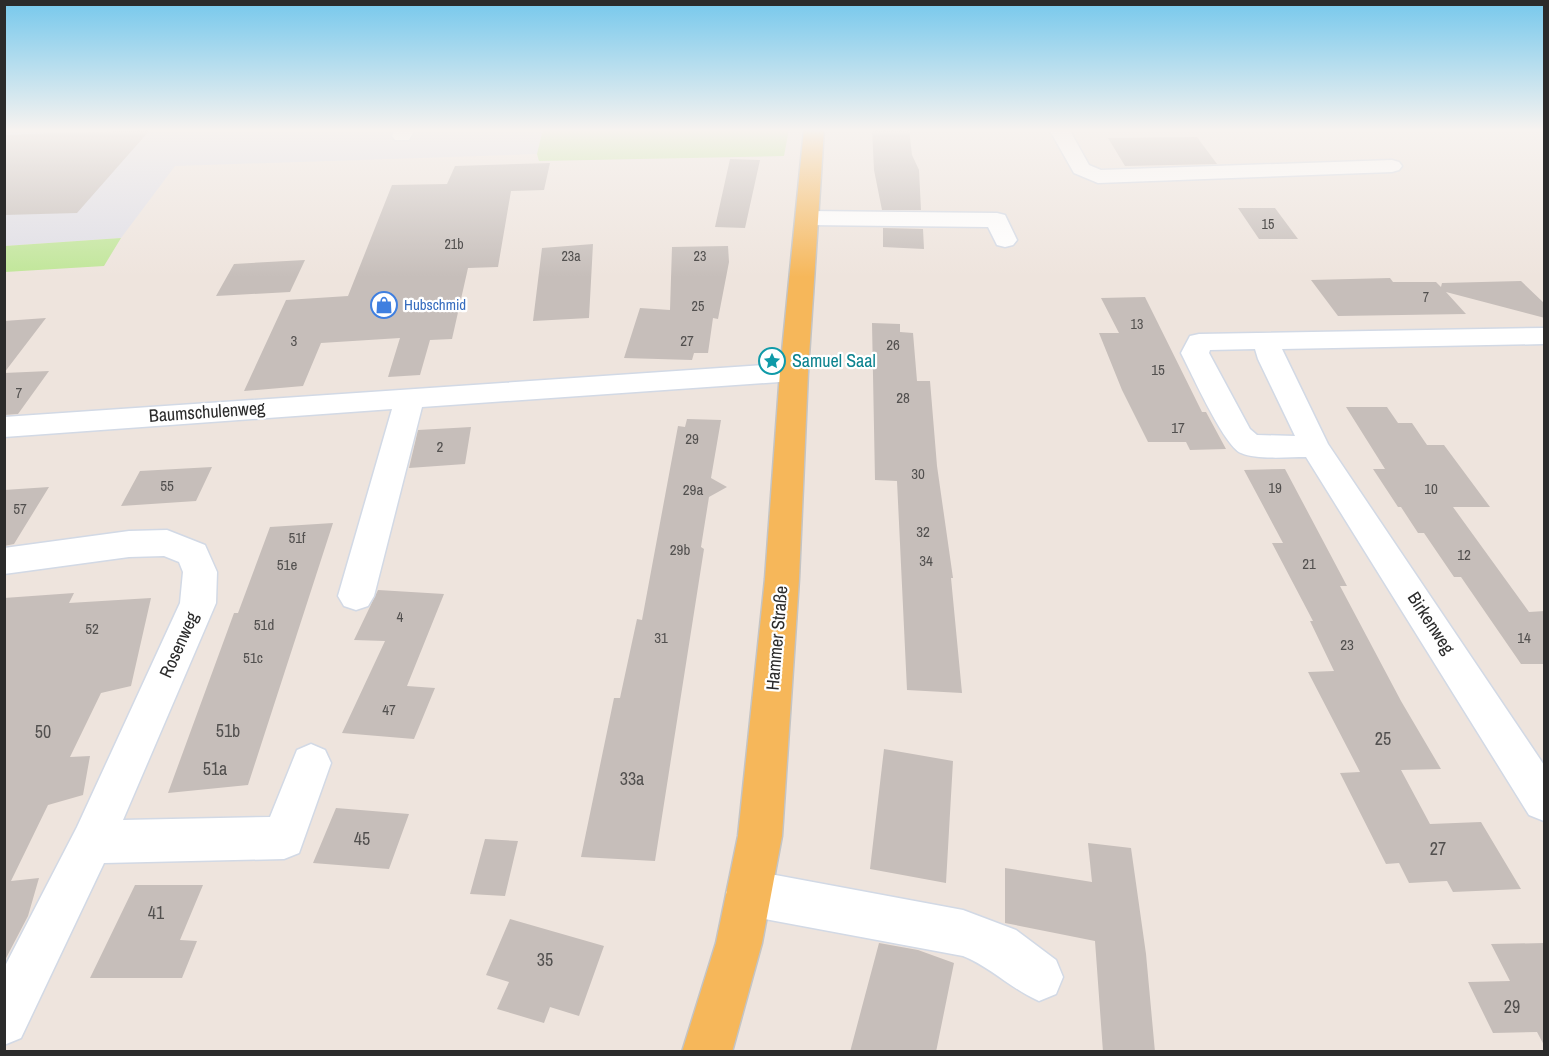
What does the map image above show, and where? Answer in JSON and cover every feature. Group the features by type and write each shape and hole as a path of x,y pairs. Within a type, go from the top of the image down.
{"main road":[{"name":"Hammer Straße","path":"707,1052 739,943 760,836 782,579 794,372 810,178"}],"street":[{"path":"807,218 997,220 1005,240"},
{"path":"1315,447 1249,445 1239,435 1195,353 1199,342 1545,336"},
{"name":"Birkenweg","path":"1266,341 1272,359 1315,447 1545,801"},
{"name":"Baumschulenweg","path":"4,427 794,372"},
{"path":"356,596 410,397"},
{"name":"Rosenweg","path":"4,561 129,544 167,543 193,554 200,572 198,603 92,842 4,1021"},
{"path":"92,842 284,838 311,763"},
{"path":"749,893 963,933 999,947 1039,977"}],"shaded area":[{"path":"5,178 166,178 121,238 5,246"}],"green space":[{"path":"121,238 104,266 5,272 5,246"}],"building":[{"path":"4,178 108,178 77,213 4,215"},
{"path":"450,178 547,178 544,190 511,191 498,267 468,268 452,339 430,340 420,375 388,377 400,338 321,343 303,386 244,391 286,300 348,296 392,185 447,184"},
{"path":"726,178 756,178 745,228 715,227"},
{"path":"876,178 919,178 921,210 882,210"},
{"path":"1238,208 1275,208 1298,239 1259,239"},
{"path":"883,228 923,229 924,249 883,247"},
{"path":"593,244 589,318 533,321 542,248"},
{"path":"728,246 729,262 718,319 713,318 708,353 694,353 692,360 624,358 640,308 670,310 672,247"},
{"path":"305,260 290,292 216,296 234,264"},
{"path":"1390,278 1393,282 1436,282 1441,287 1442,283 1521,281 1545,304 1545,318 1446,292 1466,314 1338,316 1311,280"},
{"path":"1145,297 1202,412 1206,412 1226,449 1190,450 1186,442 1148,442 1122,390 1099,333 1119,333 1101,298"},
{"path":"46,318 4,373 4,321"},
{"path":"872,323 900,324 900,332 913,333 917,381 930,381 937,466 953,578 951,578 962,693 907,690 897,481 875,480"},
{"path":"49,371 18,414 4,415 4,373"},
{"path":"1346,407 1387,407 1398,423 1412,423 1427,445 1444,445 1490,507 1453,507 1529,612 1545,611 1545,664 1521,664 1461,577 1454,577 1424,533 1418,533 1373,469 1385,469"},
{"path":"687,419 721,420 711,478 727,487 709,497 701,547 704,549 655,861 581,857 614,698 620,698 637,619 642,620 678,426 685,427"},
{"path":"471,427 465,464 409,468 418,430"},
{"path":"212,467 196,501 121,506 140,471"},
{"path":"1285,469 1347,586 1340,586 1401,701 1441,769 1401,770 1430,824 1481,822 1521,889 1453,892 1447,881 1409,883 1399,863 1386,864 1340,773 1360,772 1308,672 1334,671 1310,621 1313,621 1272,543 1283,543 1244,470"},
{"path":"49,487 14,544 4,546 4,490"},
{"path":"333,523 248,785 168,793 234,613 238,613 270,527"},
{"path":"378,590 444,594 407,686 435,688 414,739 342,733 385,641 354,640"},
{"path":"74,593 69,603 151,598 131,686 101,693 70,757 90,756 83,795 48,805 11,881 39,878 28,916 4,962 4,598"},
{"path":"884,749 953,761 946,883 870,869"},
{"path":"336,808 409,814 389,869 313,863"},
{"path":"485,839 518,841 505,896 470,894"},
{"path":"1088,843 1131,848 1146,954 1155,1052 1103,1052 1095,941 1005,923 1005,868 1092,882"},
{"path":"135,885 203,885 180,940 197,941 182,978 90,978"},
{"path":"510,919 604,946 579,1016 550,1007 544,1023 497,1009 509,982 486,975"},
{"path":"879,943 918,950 954,963 936,1052 850,1052"},
{"path":"1545,943 1545,1047 1537,1032 1493,1033 1468,982 1510,981 1491,944"}],"place":[{"name":"Hubschmid","path":"384,305"},
{"name":"Samuel Saal","path":"772,361"}]}
